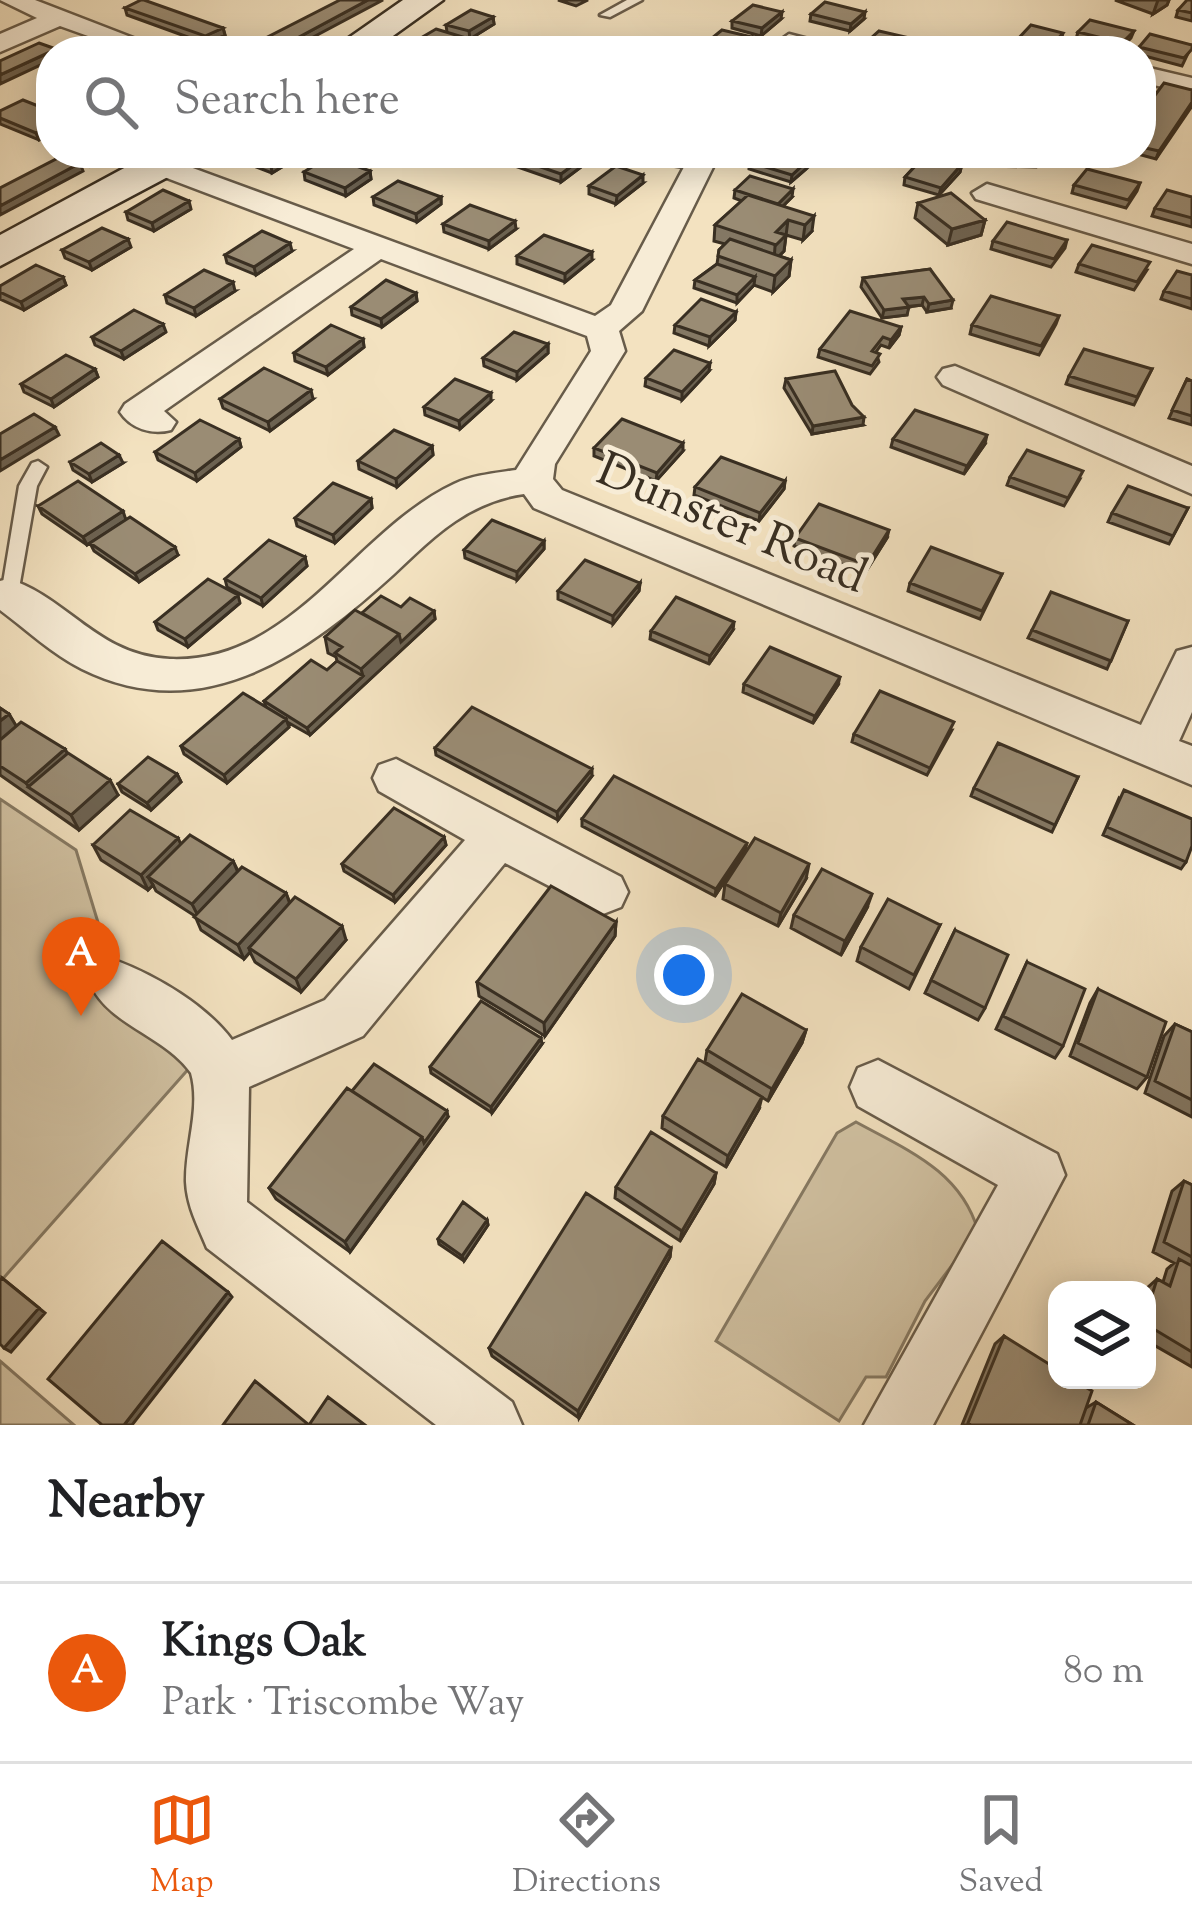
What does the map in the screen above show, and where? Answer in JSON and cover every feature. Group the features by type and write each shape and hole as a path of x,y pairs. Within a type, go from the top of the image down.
{"street":[{"path":"11,0 112,36"},
{"path":"371,36 426,0"},
{"path":"0,44 59,17"},
{"path":"1156,78 1192,86"},
{"path":"0,254 156,168"},
{"path":"193,168 376,248 599,329 625,310 698,168"},
{"path":"987,193 1192,254"},
{"path":"158,422 138,412 376,248"},
{"name":"Dunster Road","path":"599,329 609,341 608,351 536,464 534,480 548,499 1172,758"},
{"path":"955,376 1192,481"},
{"path":"4,594 113,665 170,675 233,667 290,641 466,493 534,480"},
{"path":"1172,758 1192,663"},
{"path":"397,778 603,892"},
{"path":"218,1074 344,1018 499,835"},
{"path":"117,985 207,1048 222,1101 212,1192 228,1226 489,1425"},
{"path":"878,1087 1036,1175 897,1425"}],"lane":[{"path":"606,15 636,0"},
{"path":"4,594 28,487 38,467"}],"shaded area":[{"path":"0,799 76,850 117,985 207,1048 0,1282"},
{"path":"856,1122 930,1164 959,1193 978,1231 925,1301 886,1377 866,1377 839,1421 716,1341 837,1133"},
{"path":"0,1361 74,1425 0,1425"}],"building":[{"path":"141,0 223,28 205,36 125,8"},
{"path":"340,0 368,0 301,36 270,36"},
{"path":"1192,0 1192,13 1178,10"},
{"path":"825,2 865,12 851,24 811,14"},
{"path":"753,5 782,12 762,28 732,21"},
{"path":"471,10 493,17 469,31 446,25"},
{"path":"1090,20 1134,31 1129,36 1078,32"},
{"path":"1031,25 1063,33 1060,36 1021,36"},
{"path":"436,29 459,36 424,36"},
{"path":"722,30 748,36 715,36"},
{"path":"1150,34 1192,45 1192,49 1184,58 1156,51 1156,36"},
{"path":"36,44 36,58 0,75 0,61"},
{"path":"1164,83 1192,90 1192,102 1159,151 1156,150 1156,94"},
{"path":"23,100 36,105 36,133 0,118 0,111"},
{"path":"39,168 71,168 0,206 0,188"},
{"path":"310,168 370,171 345,188 304,172"},
{"path":"613,168 643,175 617,196 589,186"},
{"path":"769,168 800,168 792,175"},
{"path":"914,168 958,168 941,188 905,177"},
{"path":"1087,169 1140,183 1128,200 1074,185"},
{"path":"750,176 793,189 778,204 735,190"},
{"path":"398,181 441,197 416,214 373,197"},
{"path":"163,190 189,201 152,223 126,212"},
{"path":"1167,190 1192,197 1192,218 1155,208"},
{"path":"951,193 985,220 952,229 918,203"},
{"path":"748,195 814,216 805,225 788,220 776,232 786,235 776,245 715,225"},
{"path":"470,205 515,221 489,241 443,224"},
{"path":"1007,222 1067,240 1054,259 993,241"},
{"path":"102,228 128,239 89,262 62,250"},
{"path":"262,231 290,243 254,267 225,255"},
{"path":"544,235 592,252 565,274 517,256"},
{"path":"730,239 791,260 775,276 718,256"},
{"path":"1092,245 1150,262 1137,282 1079,264"},
{"path":"717,264 755,277 737,295 695,280"},
{"path":"36,265 63,277 21,302 0,292 0,286"},
{"path":"930,269 953,300 929,304 924,297 903,299 909,307 884,310 863,278"},
{"path":"204,270 233,282 194,308 165,295"},
{"path":"1177,271 1192,275 1192,299 1164,291"},
{"path":"386,280 416,293 381,319 351,307"},
{"path":"991,296 1059,316 1041,346 972,325"},
{"path":"701,299 736,312 710,337 675,325"},
{"path":"134,310 163,324 121,351 92,337"},
{"path":"850,311 901,327 891,340 883,337 872,351 880,354 872,366 820,349"},
{"path":"331,325 363,339 326,367 294,353"},
{"path":"514,332 548,344 517,372 483,358"},
{"path":"1084,349 1152,369 1137,397 1069,376"},
{"path":"674,350 710,363 682,392 646,378"},
{"path":"66,355 95,369 51,399 21,384"},
{"path":"264,368 311,390 268,422 220,399"},
{"path":"835,371 852,405 864,417 813,426 786,379"},
{"path":"455,379 491,393 459,421 424,407"},
{"path":"1187,379 1192,381 1192,416 1172,410"},
{"path":"915,410 987,435 967,466 893,439"},
{"path":"34,414 55,427 0,460 0,434"},
{"path":"622,419 683,443 657,473 594,448"},
{"path":"200,420 239,439 195,473 155,452"},
{"path":"394,430 432,446 396,479 358,461"},
{"path":"101,443 119,455 89,474 70,462"},
{"path":"1027,450 1083,471 1068,498 1010,477"},
{"path":"721,457 785,481 760,513 695,487"},
{"path":"78,481 123,511 83,537 38,506"},
{"path":"333,483 371,499 333,535 295,518"},
{"path":"1128,486 1188,508 1173,536 1112,513"},
{"path":"819,504 889,530 867,565 795,538"},
{"path":"130,517 175,547 135,574 90,543"},
{"path":"492,520 544,541 517,572 464,550"},
{"path":"269,540 305,557 261,598 225,579"},
{"path":"931,547 1002,574 982,611 910,583"},
{"path":"585,560 640,583 613,616 558,591"},
{"path":"208,579 238,595 185,639 155,622"},
{"path":"1051,592 1128,621 1111,661 1032,630"},
{"path":"381,596 401,607 410,598 434,611 401,642 399,634 362,613"},
{"path":"676,597 734,622 710,656 651,631"},
{"path":"355,610 399,634 361,669 335,653 342,647 325,637"},
{"path":"770,647 840,677 815,716 744,684"},
{"path":"311,660 327,670 337,661 363,676 307,728 264,701"},
{"path":"880,691 954,722 930,768 854,734"},
{"path":"243,693 286,719 224,775 181,746"},
{"path":"472,707 592,769 557,812 435,748"},
{"path":"21,722 65,749 26,783 0,766 0,740"},
{"path":"998,743 1078,777 1055,825 974,788"},
{"path":"68,753 110,780 71,815 28,787"},
{"path":"148,757 177,774 147,803 118,784"},
{"path":"614,776 747,843 716,889 582,819"},
{"path":"1124,790 1192,819 1192,846 1186,862 1107,827"},
{"path":"394,808 444,837 393,895 342,864"},
{"path":"130,810 178,838 141,875 93,845"},
{"path":"190,835 233,861 192,904 148,877"},
{"path":"755,838 809,864 781,913 725,884"},
{"path":"242,867 286,893 238,945 194,917"},
{"path":"822,869 872,894 845,941 794,915"},
{"path":"551,886 616,922 544,1023 477,982"},
{"path":"295,897 342,926 296,979 249,948"},
{"path":"888,899 940,925 914,975 861,947"},
{"path":"955,930 1008,955 985,1008 931,980"},
{"path":"1027,962 1085,989 1063,1046 1003,1016"},
{"path":"1098,989 1166,1022 1147,1077 1078,1043"},
{"path":"742,994 806,1030 772,1089 707,1050"},
{"path":"481,1001 541,1038 491,1107 430,1067"},
{"path":"1175,1024 1192,1032 1192,1100 1155,1081"},
{"path":"698,1059 762,1097 728,1156 663,1116"},
{"path":"374,1064 447,1111 424,1143 422,1137 352,1091"},
{"path":"347,1088 422,1137 345,1242 269,1188"},
{"path":"651,1132 716,1173 682,1231 616,1187"},
{"path":"1184,1181 1192,1185 1192,1257 1164,1242"},
{"path":"586,1193 671,1248 578,1411 489,1348"},
{"path":"463,1202 487,1220 462,1256 438,1239"},
{"path":"162,1241 228,1292 124,1425 102,1425 48,1379"},
{"path":"1179,1259 1192,1266 1192,1352 1156,1330 1157,1279 1170,1286"},
{"path":"2,1278 39,1308 4,1348 0,1344"},
{"path":"1004,1336 1048,1363 1048,1389 1092,1391 1080,1425 968,1423"},
{"path":"255,1381 309,1425 223,1425"},
{"path":"328,1397 365,1425 309,1425"},
{"path":"1096,1402 1133,1425 1088,1425"}],"place":[{"name":"Kings Oak","path":"81,1016"}]}
